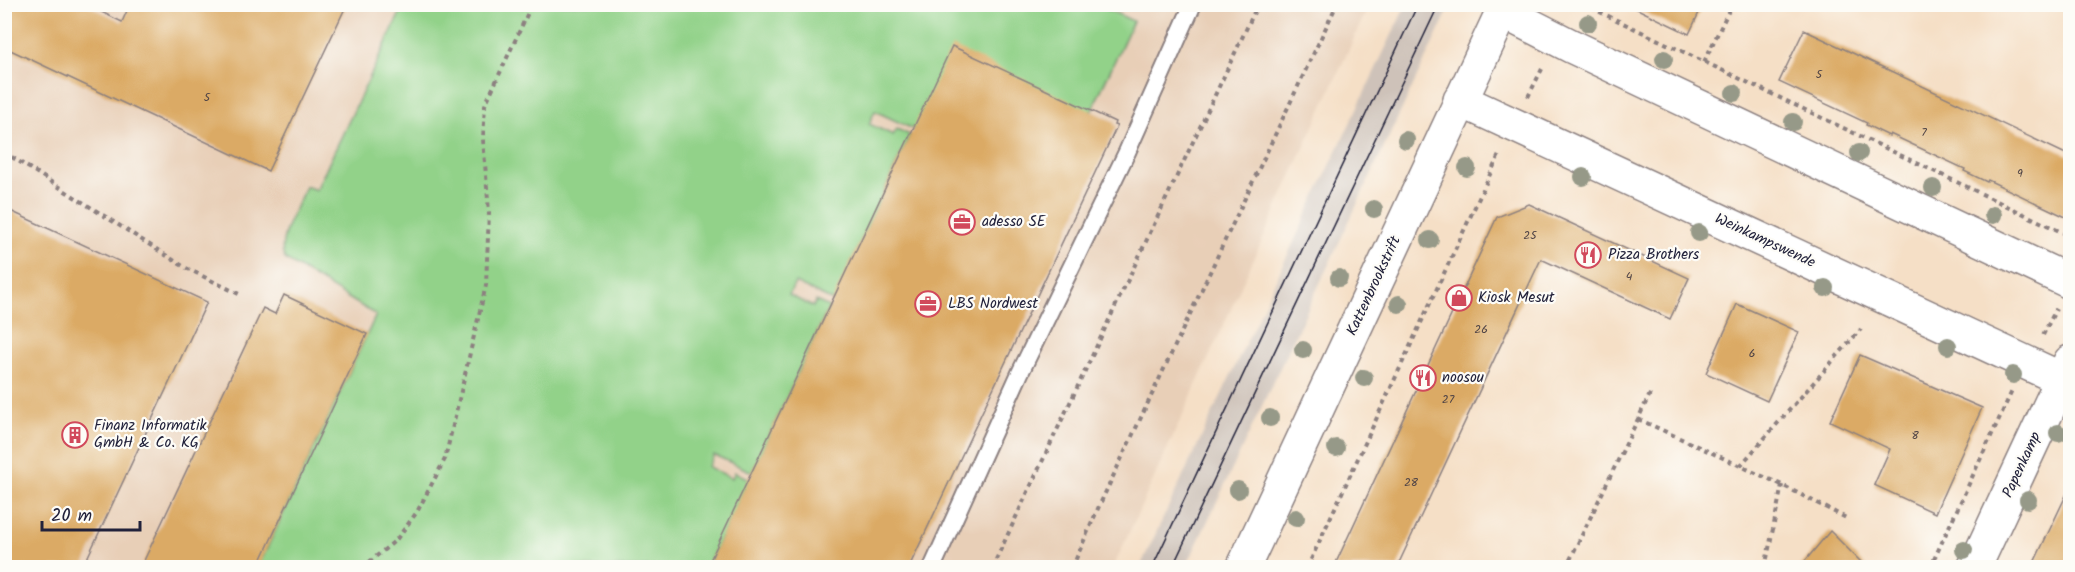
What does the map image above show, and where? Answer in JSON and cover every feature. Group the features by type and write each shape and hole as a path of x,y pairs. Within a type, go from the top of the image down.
{"street":[{"path":"1504,8 1557,38 2065,292"},
{"name":"Kattenbrookstrift","path":"1243,567 1504,8"},
{"name":"Weinkampswende","path":"1460,100 2028,362 2068,374"},
{"name":"Papenkamp","path":"1974,567 2068,374"}],"lane":[{"path":"932,567 1020,373 1127,152 1193,4"}],"path":[{"path":"362,567 396,540 417,512 445,459 486,285 489,213 483,139 485,105 532,4"},
{"path":"992,567 1258,4"},
{"path":"1072,567 1338,4"},
{"path":"1583,4 2070,236"},
{"path":"1704,62 1732,4"},
{"path":"1307,567 1514,124 1557,38"},
{"path":"4,152 186,268 238,294"},
{"path":"1930,567 2008,399 2065,292"},
{"path":"1740,466 1861,329"},
{"path":"1566,567 1651,392"},
{"path":"1638,419 1782,485 1848,519"},
{"path":"1765,567 1782,485"}],"shaded area":[{"path":"4,5 1369,5 1113,568 5,567"},
{"path":"1406,5 1451,5 1186,567 1140,567"}],"green space":[{"path":"1096,4 1133,21 1091,112 913,129 875,111 869,124 893,135 897,129 910,135 833,301 795,283 789,295 813,307 816,301 829,307 752,472 714,455 708,467 732,478 735,472 749,479 707,567 258,568 376,315 286,260 283,253 285,234 306,186 316,190 404,5"}],"building":[{"path":"4,4 85,4 122,22 130,4 347,4 268,171 4,47"},
{"path":"1627,4 1703,4 1689,34"},
{"path":"1804,30 2070,156 2070,219 1988,180 1987,182 1964,171 1965,169 1890,134 1889,136 1866,125 1867,123 1779,82"},
{"name":"LBS Nordwest","path":"952,46 1115,122 1114,125 1117,126 909,567 707,567"},
{"path":"1529,204 1689,278 1670,319 1541,259 1397,567 1334,567 1497,217"},
{"name":"Finanz Informatik GmbH & Co. KG","path":"4,208 207,302 83,567 4,567"},
{"path":"284,295 367,334 258,567 141,567 263,308 275,314"},
{"path":"1737,304 1799,332 1767,401 1706,373"},
{"path":"1860,355 1982,408 1935,513 1874,485 1890,449 1830,421"},
{"path":"2070,487 2070,567 2032,567"},
{"path":"1830,531 1866,567 1800,567"}],"tram line":[{"path":"1152,568 1418,4"},
{"path":"1172,568 1439,4"}],"place":[{"name":"adesso SE","path":"962,222"},
{"name":"Pizza Brothers","path":"1588,255"},
{"name":"Kiosk Mesut","path":"1459,298"},
{"name":"LBS Nordwest","path":"928,304"},
{"name":"noosou","path":"1423,378"},
{"name":"Finanz Informatik GmbH & Co. KG","path":"75,435"}]}
